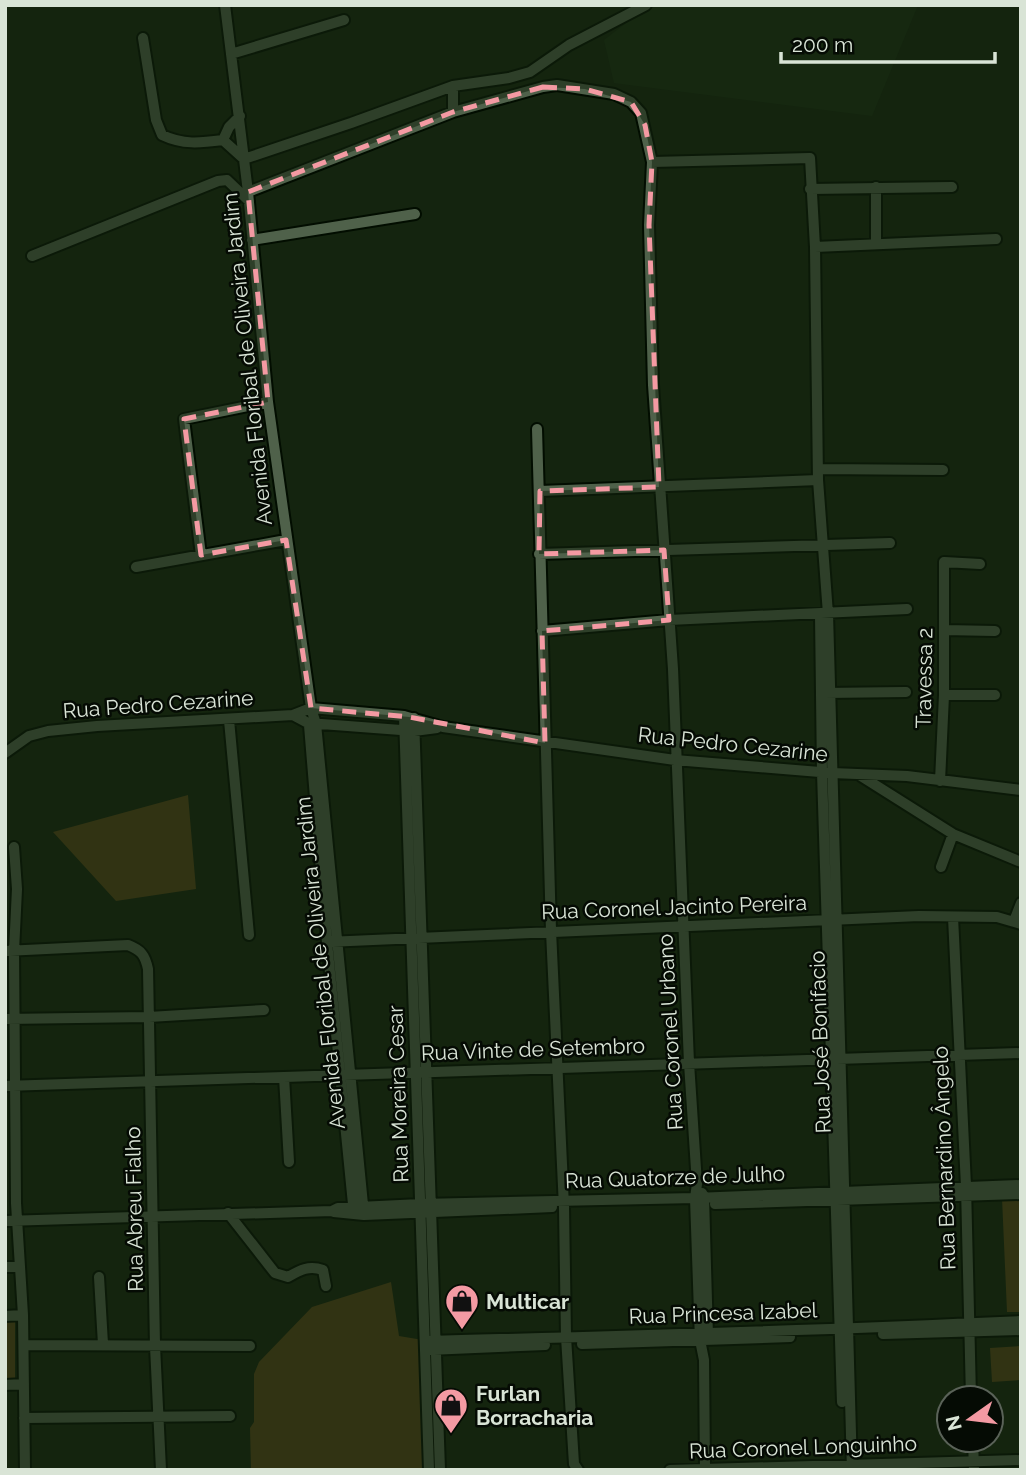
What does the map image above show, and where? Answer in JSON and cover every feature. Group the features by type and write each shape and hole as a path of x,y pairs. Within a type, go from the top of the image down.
{"street":[{"name":"Avenida Floribal de Oliveira Jardim","path":"225,5 249,197 268,402 311,708 358,1211"},
{"path":"516,95 526,77 569,45 646,5"},
{"path":"231,54 344,20"},
{"path":"143,38 156,120 162,135 193,144 223,140 244,159 453,86 526,77"},
{"path":"32,256 218,181 227,180 249,197 453,112 538,89 526,77"},
{"path":"483,103 484,81"},
{"name":"Rua Coronel Urbano","path":"538,89 557,85 614,94 631,102 641,113 652,162 649,225 653,385 673,669 689,1063 700,1201 705,1469"},
{"path":"453,86 453,112"},
{"path":"223,140 229,127 240,116"},
{"name":"Rua José Bonifacio","path":"652,162 810,158 815,247 818,474 848,1468"},
{"path":"876,187 876,244"},
{"path":"810,189 952,187"},
{"path":"252,240 415,214"},
{"path":"815,247 996,239"},
{"path":"201,555 184,419 268,402"},
{"path":"537,429 551,931 564,1203 566,1341 574,1468"},
{"path":"540,491 659,487 818,474 943,470"},
{"path":"136,568 286,540"},
{"path":"539,554 890,543"},
{"name":"Travessa 2","path":"940,781 944,695 944,562 980,564"},
{"path":"542,631 669,620 907,609"},
{"path":"944,630 995,631"},
{"path":"826,693 906,692"},
{"path":"944,695 995,695"},
{"path":"293,715 311,708"},
{"name":"Rua Pedro Cezarine","path":"311,708 409,717 443,727 675,761 827,773 907,776 1021,789"},
{"path":"361,713 361,727"},
{"name":"Rua Pedro Cezarine","path":"5,753 29,736 48,731 110,725 293,715 312,723 410,731 443,727"},
{"name":"Rua Moreira Cesar","path":"409,717 430,1345 429,1470"},
{"path":"229,720 249,934"},
{"path":"859,774 953,834 1021,862"},
{"path":"941,867 953,834"},
{"path":"15,847 17,903 9,951 10,1219 20,1267 23,1315 25,1470"},
{"path":"1017,923 1021,903"},
{"name":"Rua Coronel Jacinto Pereira","path":"332,941 919,916 997,917 1017,923"},
{"name":"Rua Bernardino Ângelo","path":"953,917 966,1191 970,1384"},
{"name":"Rua Abreu Fialho","path":"9,951 128,945 140,950 145,957 148,969 160,1470"},
{"path":"9,1019 149,1017 264,1010"},
{"name":"Rua Vinte de Setembro","path":"10,1086 1021,1053"},
{"path":"284,1077 289,1162"},
{"name":"Rua Quatorze de Julho","path":"10,1219 332,1211 339,1214 503,1205 700,1201 1018,1189"},
{"path":"229,1213 275,1273 288,1277 316,1267 323,1270 326,1286"},
{"path":"5,1268 20,1267"},
{"path":"99,1277 103,1344"},
{"path":"5,1315 23,1315"},
{"name":"Rua Princesa Izabel","path":"430,1345 968,1327 1021,1321"},
{"name":"Rua Princesa Izabel","path":"968,1327 1021,1330"},
{"path":"24,1345 250,1346"},
{"name":"Rua Moreira Cesar","path":"430,1345 440,1470"},
{"path":"5,1385 24,1384"},
{"path":"24,1418 230,1416"},
{"name":"Rua Coronel Longuinho","path":"670,1470 974,1465 1021,1460"}],"highlighted area":[{"path":"543,87 585,89 631,102 645,125 652,162 649,225 659,487 540,491 539,554 664,550 669,620 542,631 545,743 409,717 311,708 286,540 201,555 184,419 268,402 248,192 453,112"}],"shaded area":[{"path":"650,5 918,5 872,116 614,83 604,40"},
{"path":"188,795 196,889 116,901 53,832"},
{"path":"1021,1197 1021,1312 1007,1312 1002,1198"},
{"path":"391,1282 399,1336 423,1340 426,1470 251,1470 250,1428 254,1422 254,1374 259,1362 312,1307"},
{"path":"5,1321 15,1321 15,1380 5,1380"},
{"path":"1021,1346 1021,1380 992,1382 990,1348"}],"place":[{"name":"Multicar","path":"462,1331"},
{"name":"Furlan Borracharia","path":"451,1435"}]}
